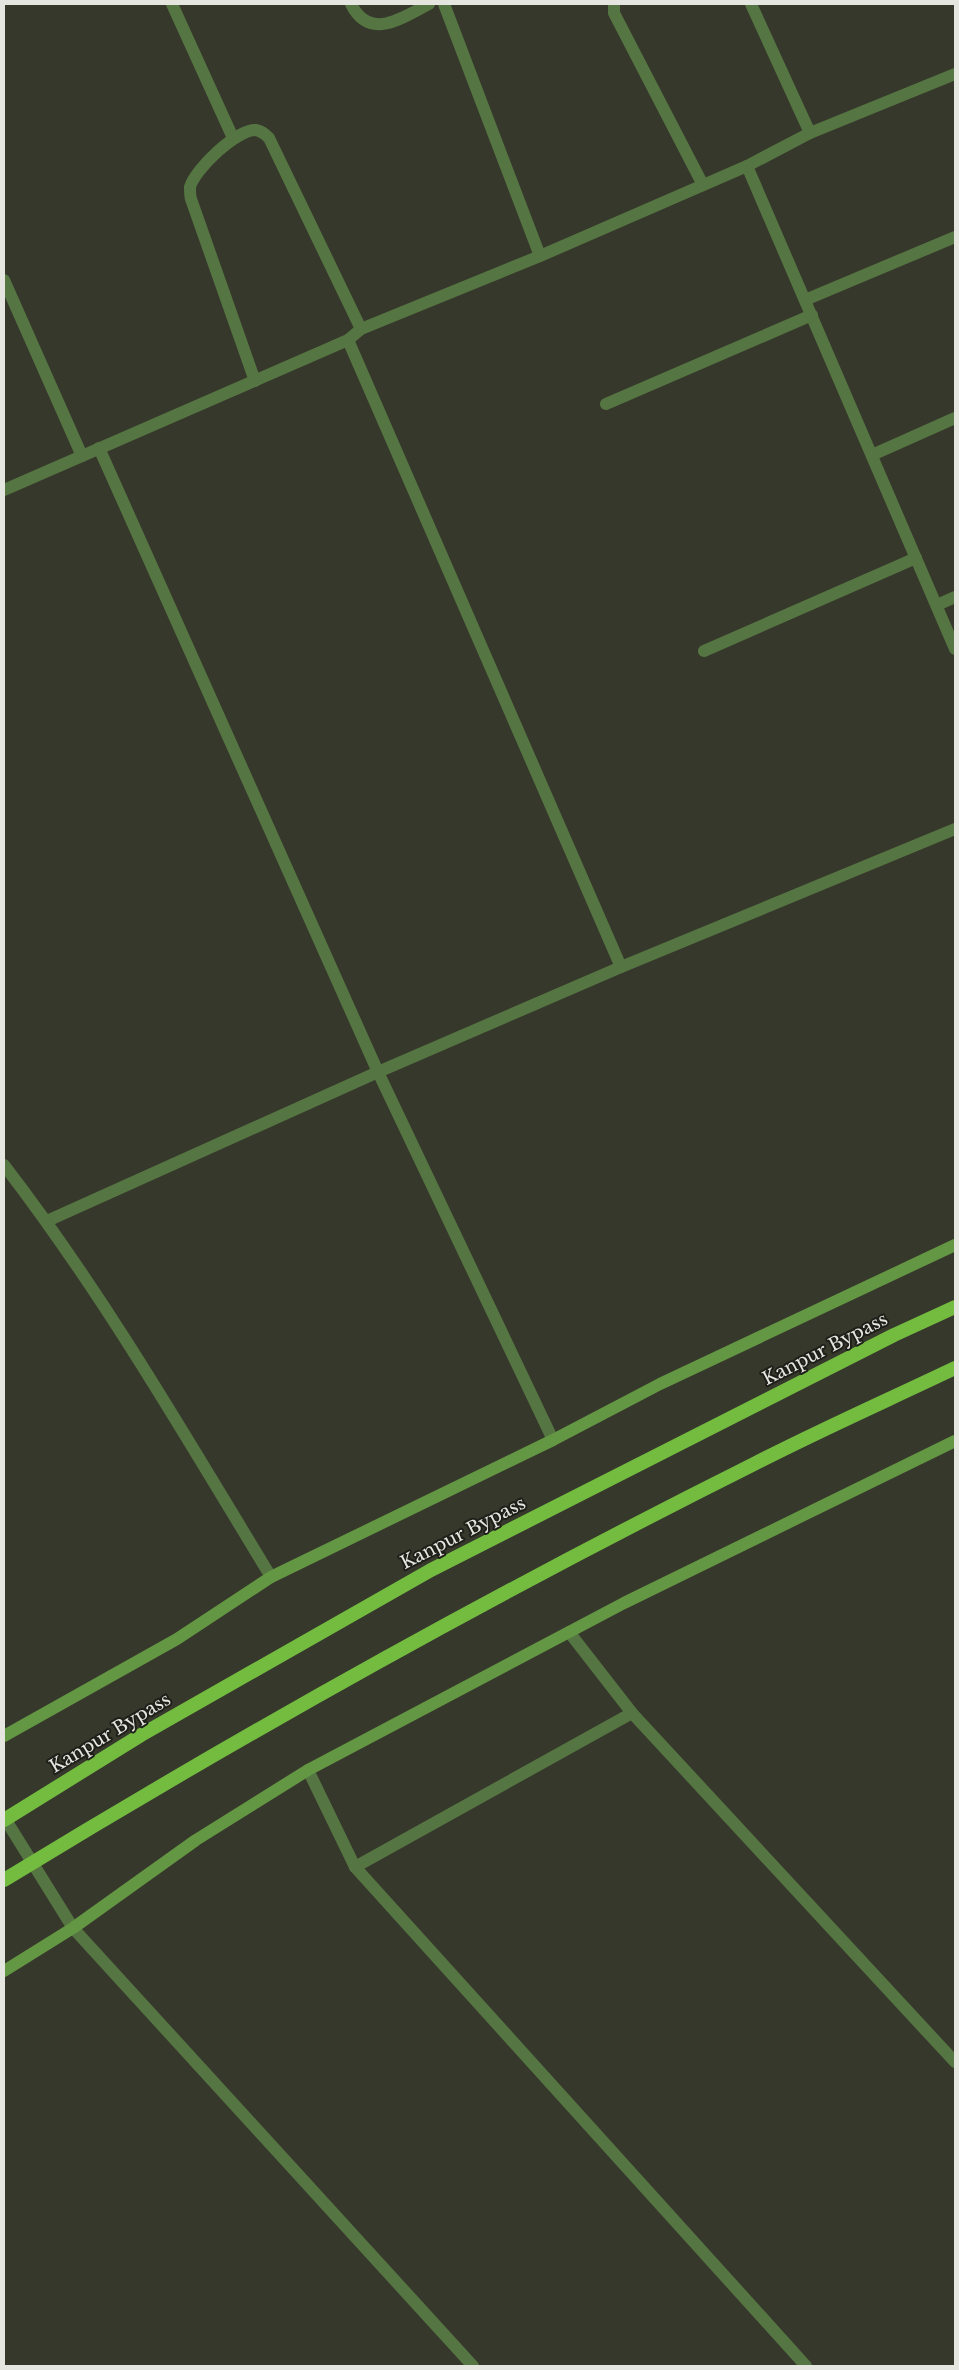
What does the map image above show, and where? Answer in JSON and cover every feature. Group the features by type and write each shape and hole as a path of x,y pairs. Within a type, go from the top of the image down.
{"highway":[{"name":"Kanpur Bypass","path":"4,1818 141,1735 431,1570 885,1340 955,1307"},
{"path":"4,1880 164,1782 445,1625 755,1463 955,1368"}],"main road":[{"path":"4,1736 176,1639 271,1577 553,1440 660,1384 955,1245"},
{"path":"4,1970 73,1928 196,1840 308,1770 569,1632 955,1441"}],"street":[{"path":"172,4 233,138"},
{"path":"351,4 356,13 367,22 386,25 429,4"},
{"path":"444,4 540,256"},
{"path":"614,4 614,13 703,185"},
{"path":"751,4 810,133"},
{"path":"4,490 348,340 361,329 540,256 748,166 810,133 955,74"},
{"path":"255,381 190,199 190,188 198,173 233,138 255,130 263,132 269,138 361,329"},
{"path":"748,166 955,649"},
{"path":"805,300 955,237"},
{"path":"4,280 82,456"},
{"path":"606,404 812,315"},
{"path":"348,340 621,967"},
{"path":"872,454 955,418"},
{"path":"99,448 378,1072 553,1440"},
{"path":"704,650 916,558"},
{"path":"936,605 955,597"},
{"path":"47,1221 378,1072 621,967 955,829"},
{"path":"4,1165 47,1221 121,1330 271,1577"},
{"path":"569,1632 632,1713 955,2062"},
{"path":"355,1867 632,1713"},
{"path":"308,1770 355,1867 806,2366"},
{"path":"4,1818 73,1928 473,2366"}]}
